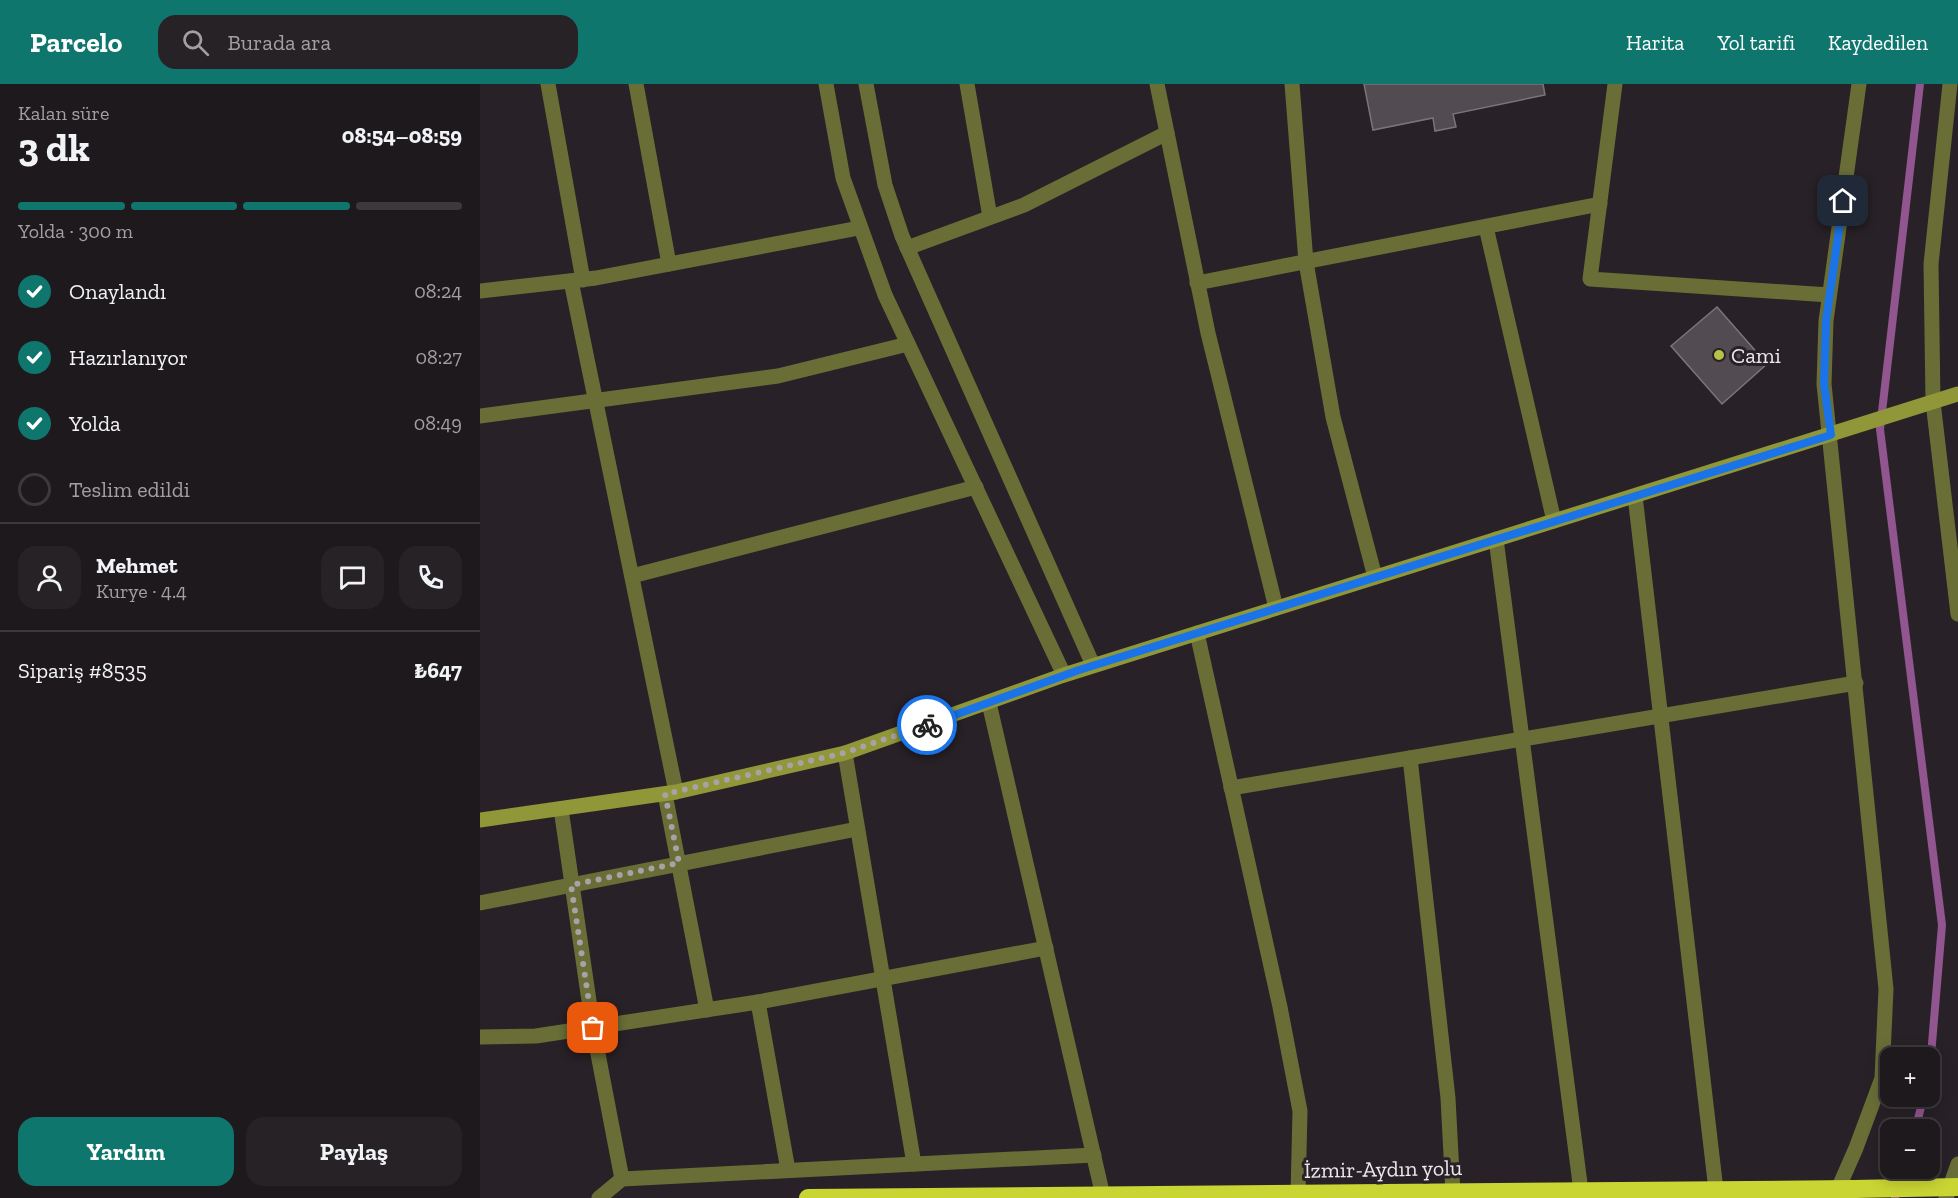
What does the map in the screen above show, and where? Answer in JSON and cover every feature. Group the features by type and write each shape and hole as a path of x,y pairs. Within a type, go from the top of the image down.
{"highway":[{"name":"İzmir-Aydın yolu","path":"808,1198 1958,1187"}],"street":[{"path":"549,84 596,400 632,576 671,793 679,863 707,1010"},
{"path":"636,84 669,264"},
{"path":"826,84 843,178 885,295 1064,675"},
{"path":"866,84 885,185 907,248 1093,665"},
{"path":"967,84 990,217"},
{"path":"1157,84 1197,283 1276,608"},
{"path":"1292,84 1306,262 1333,417 1376,577"},
{"path":"1615,84 1590,279 1830,296"},
{"path":"1846,1189 1856,1148 1882,1078 1886,989 1824,384 1830,296 1859,84"},
{"path":"1950,84 1931,264 1933,402 1958,614"},
{"path":"907,248 1024,205 1167,133"},
{"path":"1197,283 1599,204"},
{"path":"1486,227 1554,521"},
{"path":"480,291 577,280 860,228"},
{"path":"480,416 778,376 908,344"},
{"path":"480,820 671,793 844,753 1093,665 1958,394"},
{"path":"632,576 976,487"},
{"path":"1635,496 1716,1190"},
{"path":"1496,539 1581,1191"},
{"path":"1197,633 1280,1007 1300,1112 1298,1194"},
{"path":"1232,788 1856,683"},
{"path":"988,703 1103,1196"},
{"path":"844,753 914,1164"},
{"path":"1410,758 1448,1098 1453,1193"},
{"path":"561,809 593,1028 622,1179"},
{"path":"480,903 857,829"},
{"path":"480,1037 536,1036 593,1028 758,1002 1046,948"},
{"path":"758,1002 788,1170"},
{"path":"599,1198 622,1179 1094,1155"},
{"path":"1946,1198 1958,1164"}],"building":[{"path":"1364,84 1543,84 1545,95 1453,114 1456,127 1435,131 1433,118 1373,130"},
{"name":"Cami","path":"1717,307 1767,364 1722,404 1671,346"}],"waterway":[{"path":"1920,84 1880,429 1942,925 1932,1047"},
{"path":"1918,1119 1921,1107"},
{"path":"1895,1198 1901,1179"}],"way so far":[{"path":"593,1028 571,885 679,863 665,794 844,753 927,725"}],"place":[{"name":"Cami","path":"1719,355"}],"route":[{"path":"927,725 1079,670 1831,435 1824,384 1826,321 1843,201"}]}
